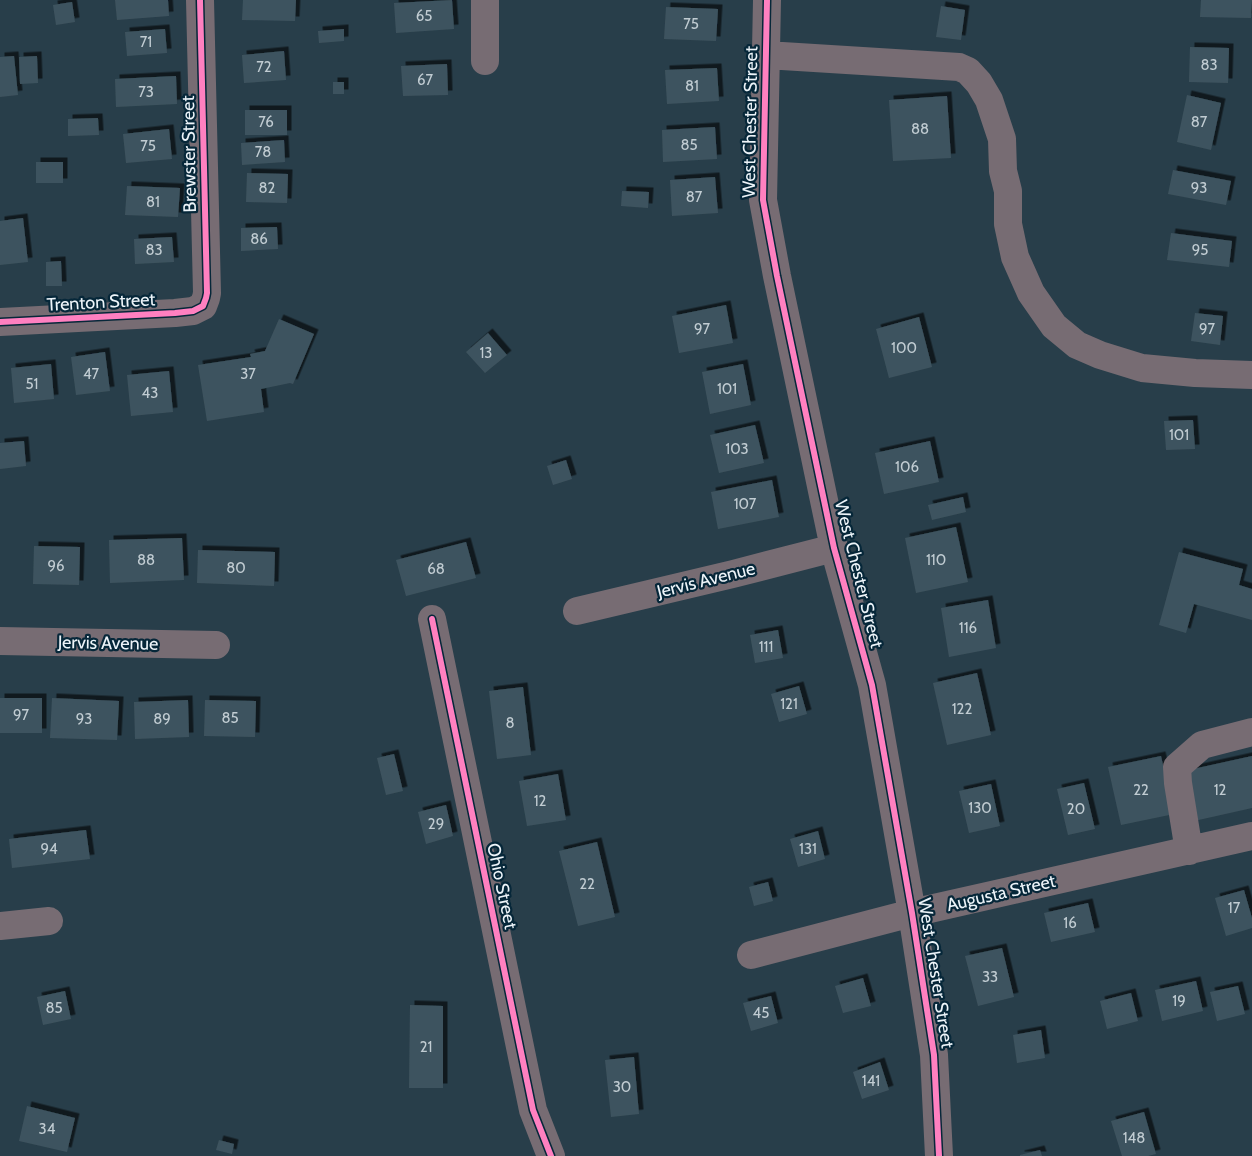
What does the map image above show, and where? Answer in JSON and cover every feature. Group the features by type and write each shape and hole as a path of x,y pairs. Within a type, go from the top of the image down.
{"street":[{"name":"Brewster Street","path":"200,0 207,293 203,306"},
{"path":"485,0 485,61"},
{"name":"West Chester Street","path":"767,0 763,200 834,548 872,685 912,914 934,1055 939,1156"},
{"path":"766,55 959,67 968,72 979,83 989,100 1002,139 1003,171 1008,191 1008,224 1015,257 1031,293 1054,326 1076,345 1100,355 1142,368 1196,373 1252,375"},
{"name":"Trenton Street","path":"0,322 174,313 193,311 203,306"},
{"name":"Jervis Avenue","path":"577,611 834,548"},
{"name":"Ohio Street","path":"432,619 533,1110 551,1156"},
{"name":"Jervis Avenue","path":"0,641 216,645"},
{"path":"1189,851 1177,767 1202,745 1252,732"},
{"name":"Augusta Street","path":"751,955 912,914 1252,836"},
{"path":"0,926 49,921"}],"building":[{"path":"115,0 168,0 169,16 117,20"},
{"path":"243,0 296,0 295,21 242,20"},
{"path":"452,0 454,29 396,33 394,3"},
{"path":"1201,0 1252,0 1251,18 1200,17"},
{"path":"72,2 75,22 56,25 53,5"},
{"path":"941,6 965,10 961,40 936,37"},
{"path":"666,7 718,9 716,41 664,39"},
{"path":"165,29 167,53 127,56 125,32"},
{"path":"344,29 344,41 319,43 318,31"},
{"path":"1190,47 1229,48 1228,83 1189,82"},
{"path":"284,51 286,80 244,83 242,55"},
{"path":"14,56 18,95 0,97 0,57"},
{"path":"37,56 38,83 20,84 19,57"},
{"path":"447,64 448,95 403,96 401,66"},
{"path":"717,68 719,101 667,104 665,70"},
{"path":"176,76 177,104 116,107 115,79"},
{"path":"333,82 344,82 344,94 333,94"},
{"path":"1187,95 1221,103 1211,150 1177,142"},
{"path":"947,96 951,158 893,161 889,100"},
{"path":"245,110 287,110 287,135 245,135"},
{"path":"98,118 99,135 68,136 68,119"},
{"path":"715,127 717,159 663,162 662,130"},
{"path":"169,129 172,159 126,163 123,134"},
{"path":"284,140 285,162 242,165 241,143"},
{"path":"36,162 63,162 63,183 36,183"},
{"path":"1173,170 1231,181 1226,205 1168,194"},
{"path":"247,173 288,174 287,203 246,202"},
{"path":"715,177 718,213 672,216 670,180"},
{"path":"127,186 180,188 178,217 125,215"},
{"path":"622,191 649,192 648,208 621,206"},
{"path":"23,218 28,262 0,265 0,221"},
{"path":"277,227 278,249 241,251 241,228"},
{"path":"1171,233 1232,241 1229,267 1167,260"},
{"path":"172,237 174,262 135,264 134,239"},
{"path":"61,261 62,286 46,286 46,262"},
{"path":"726,305 733,343 679,353 672,316"},
{"path":"1195,313 1223,316 1220,345 1191,341"},
{"path":"919,317 932,367 889,378 876,329"},
{"path":"279,319 314,334 293,384 261,389 264,412 207,421 198,365 251,357 250,354 265,351"},
{"path":"488,333 507,355 485,373 466,352"},
{"path":"105,352 110,391 76,395 71,357"},
{"path":"51,364 54,399 14,403 11,368"},
{"path":"743,364 751,405 710,414 702,372"},
{"path":"169,371 173,412 131,416 127,375"},
{"path":"1193,420 1195,449 1166,450 1164,421"},
{"path":"755,425 764,463 719,473 710,435"},
{"path":"24,441 26,466 0,469 0,443"},
{"path":"930,441 939,482 884,494 875,453"},
{"path":"566,460 572,479 553,485 547,466"},
{"path":"772,480 779,517 718,529 711,492"},
{"path":"963,497 966,512 932,520 928,505"},
{"path":"956,527 968,582 916,593 905,538"},
{"path":"182,538 184,580 110,583 109,540"},
{"path":"466,542 476,578 406,596 396,560"},
{"path":"34,546 80,547 79,585 33,584"},
{"path":"198,550 275,552 274,586 197,583"},
{"path":"1179,552 1243,569 1239,585 1252,589 1252,620 1194,604 1186,633 1159,625"},
{"path":"988,600 996,648 949,657 941,608"},
{"path":"778,630 783,658 755,663 750,635"},
{"path":"977,673 991,735 947,745 933,683"},
{"path":"799,686 807,714 779,722 771,694"},
{"path":"523,687 531,755 497,759 489,691"},
{"path":"0,698 42,698 42,733 0,733"},
{"path":"52,698 119,701 117,740 50,738"},
{"path":"188,700 189,737 135,739 134,702"},
{"path":"205,700 256,701 255,737 204,736"},
{"path":"394,754 403,791 386,795 377,758"},
{"path":"1161,756 1174,814 1121,825 1108,767"},
{"path":"1252,756 1252,808 1194,821 1184,771"},
{"path":"558,774 566,820 527,826 519,781"},
{"path":"1084,783 1095,829 1068,835 1057,789"},
{"path":"991,784 1000,826 969,833 959,791"},
{"path":"446,805 453,836 426,844 418,812"},
{"path":"86,830 90,859 12,868 9,839"},
{"path":"818,831 825,859 798,867 790,839"},
{"path":"597,842 615,917 578,926 559,851"},
{"path":"768,882 773,901 754,906 749,887"},
{"path":"1244,890 1252,918 1252,928 1226,936 1215,898"},
{"path":"1088,903 1095,932 1051,942 1044,913"},
{"path":"1002,948 1014,997 978,1006 965,956"},
{"path":"863,978 871,1006 843,1013 835,986"},
{"path":"1196,981 1203,1011 1162,1021 1155,990"},
{"path":"1238,986 1245,1014 1217,1021 1210,992"},
{"path":"65,991 71,1019 43,1025 37,997"},
{"path":"1131,993 1138,1021 1107,1029 1100,1001"},
{"path":"771,996 778,1023 751,1031 743,1003"},
{"path":"410,1005 443,1006 443,1088 409,1088"},
{"path":"1041,1030 1045,1058 1017,1063 1013,1035"},
{"path":"634,1057 639,1114 611,1117 605,1060"},
{"path":"880,1062 889,1090 862,1099 853,1072"},
{"path":"27,1106 75,1118 67,1152 19,1141"},
{"path":"1144,1112 1156,1154 1148,1156 1122,1156 1111,1121"},
{"path":"219,1140 234,1144 232,1154 216,1150"},
{"path":"1040,1150 1042,1156 1020,1156 1020,1155"}],"cycle path":[{"path":"0,322 175,313 193,311 203,306 207,293 200,0"},
{"path":"767,0 763,200 834,548 872,685 912,913 934,1055 939,1156"},
{"path":"432,619 533,1110 551,1156"}]}
